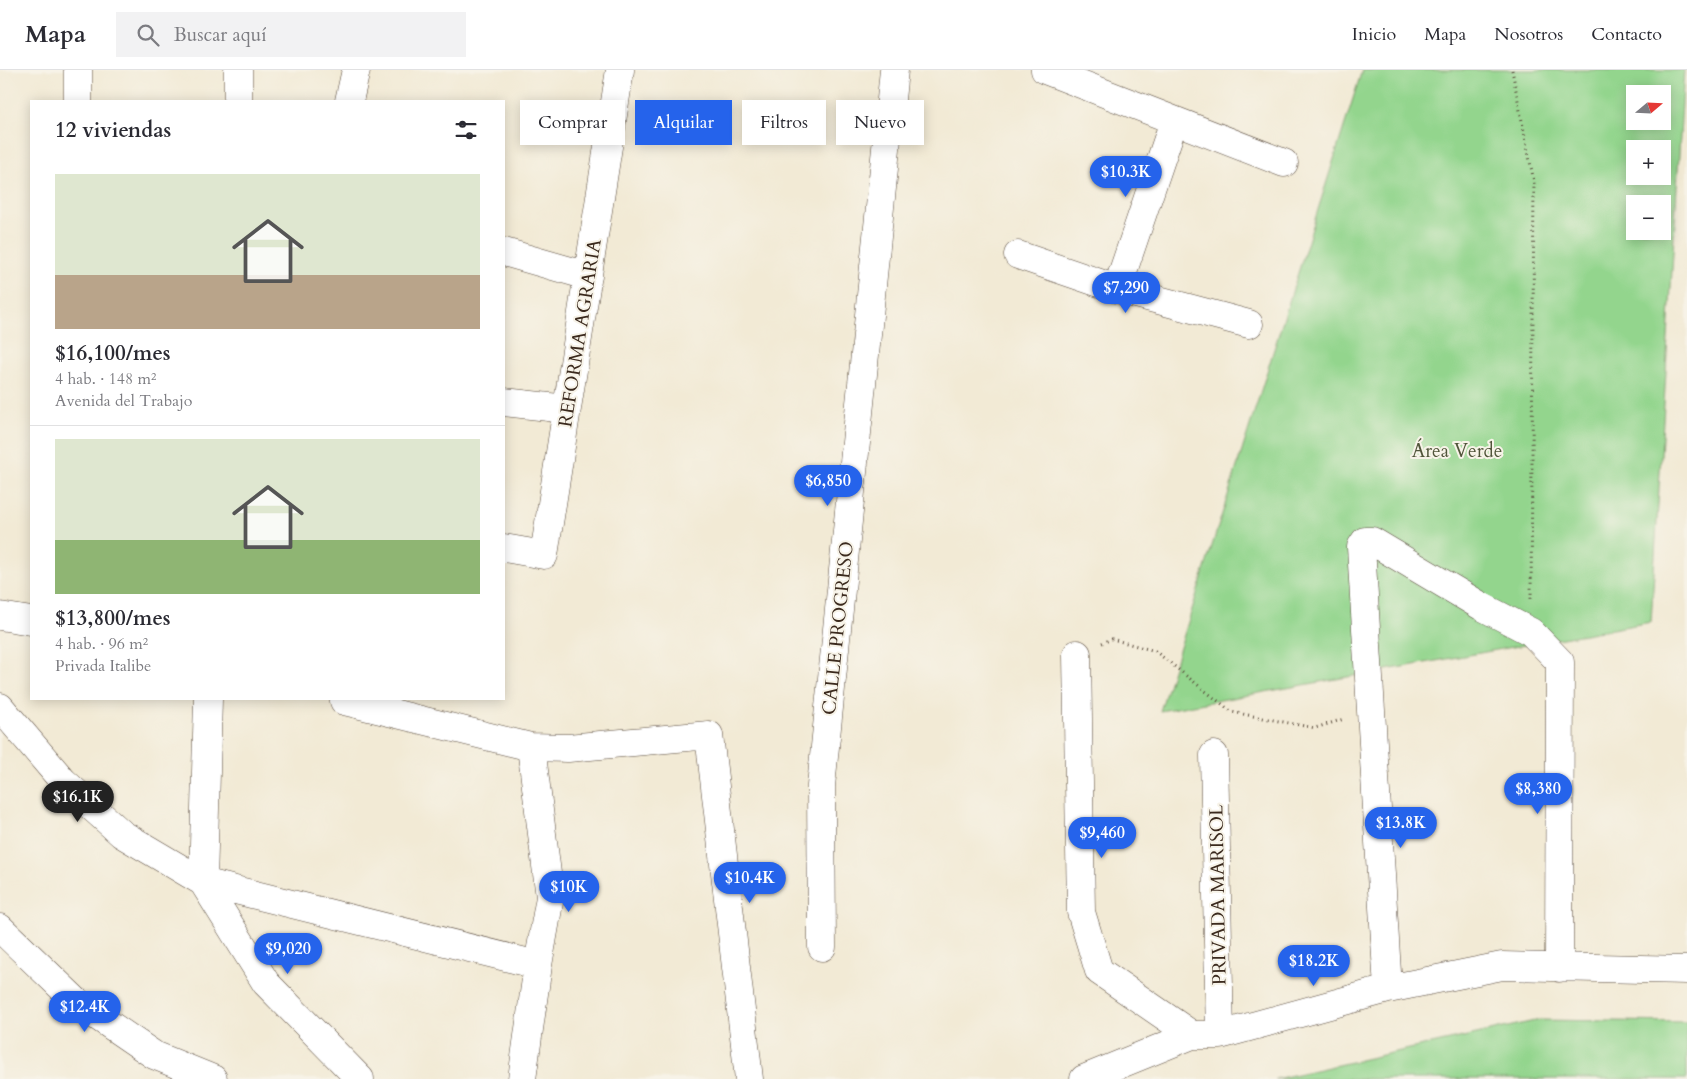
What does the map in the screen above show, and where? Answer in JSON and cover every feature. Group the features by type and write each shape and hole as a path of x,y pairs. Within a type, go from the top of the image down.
{"street":[{"path":"78,70 78,100"},
{"path":"238,70 238,100"},
{"path":"349,100 356,70"},
{"name":"REFORMA AGRARIA","path":"505,548 544,555 620,70"},
{"name":"CALLE PROGRESO","path":"822,947 821,786 894,70"},
{"path":"1045,70 1284,163"},
{"path":"1117,289 1174,121"},
{"path":"505,252 588,276"},
{"path":"1018,255 1117,289 1249,324"},
{"path":"505,402 567,409"},
{"path":"1388,989 1361,547 1365,541 1372,541 1480,606 1531,632 1560,662 1559,968"},
{"path":"0,616 30,621"},
{"path":"1077,654 1082,912 1099,971 1192,1035"},
{"path":"208,700 203,882 266,983 360,1079"},
{"path":"344,702 531,747 568,748 708,734 749,1079"},
{"path":"0,707 63,781 122,834 203,882 538,965"},
{"path":"522,1079 550,896 531,747"},
{"name":"PRIVADA MARISOL","path":"1214,755 1220,1035"},
{"path":"0,928 78,1002 154,1056 213,1079"},
{"path":"1084,1079 1192,1035 1220,1035 1388,989 1502,966 1687,970"}],"path":[{"path":"1512,70 1534,182 1531,632"},
{"path":"1077,654 1112,639 1154,651 1232,712 1315,728 1371,711"}],"green space":[{"name":"Área Verde","path":"1362,70 1684,70 1651,622 1160,711"},
{"path":"1539,1020 1687,1022 1687,1079 1275,1079"}]}
